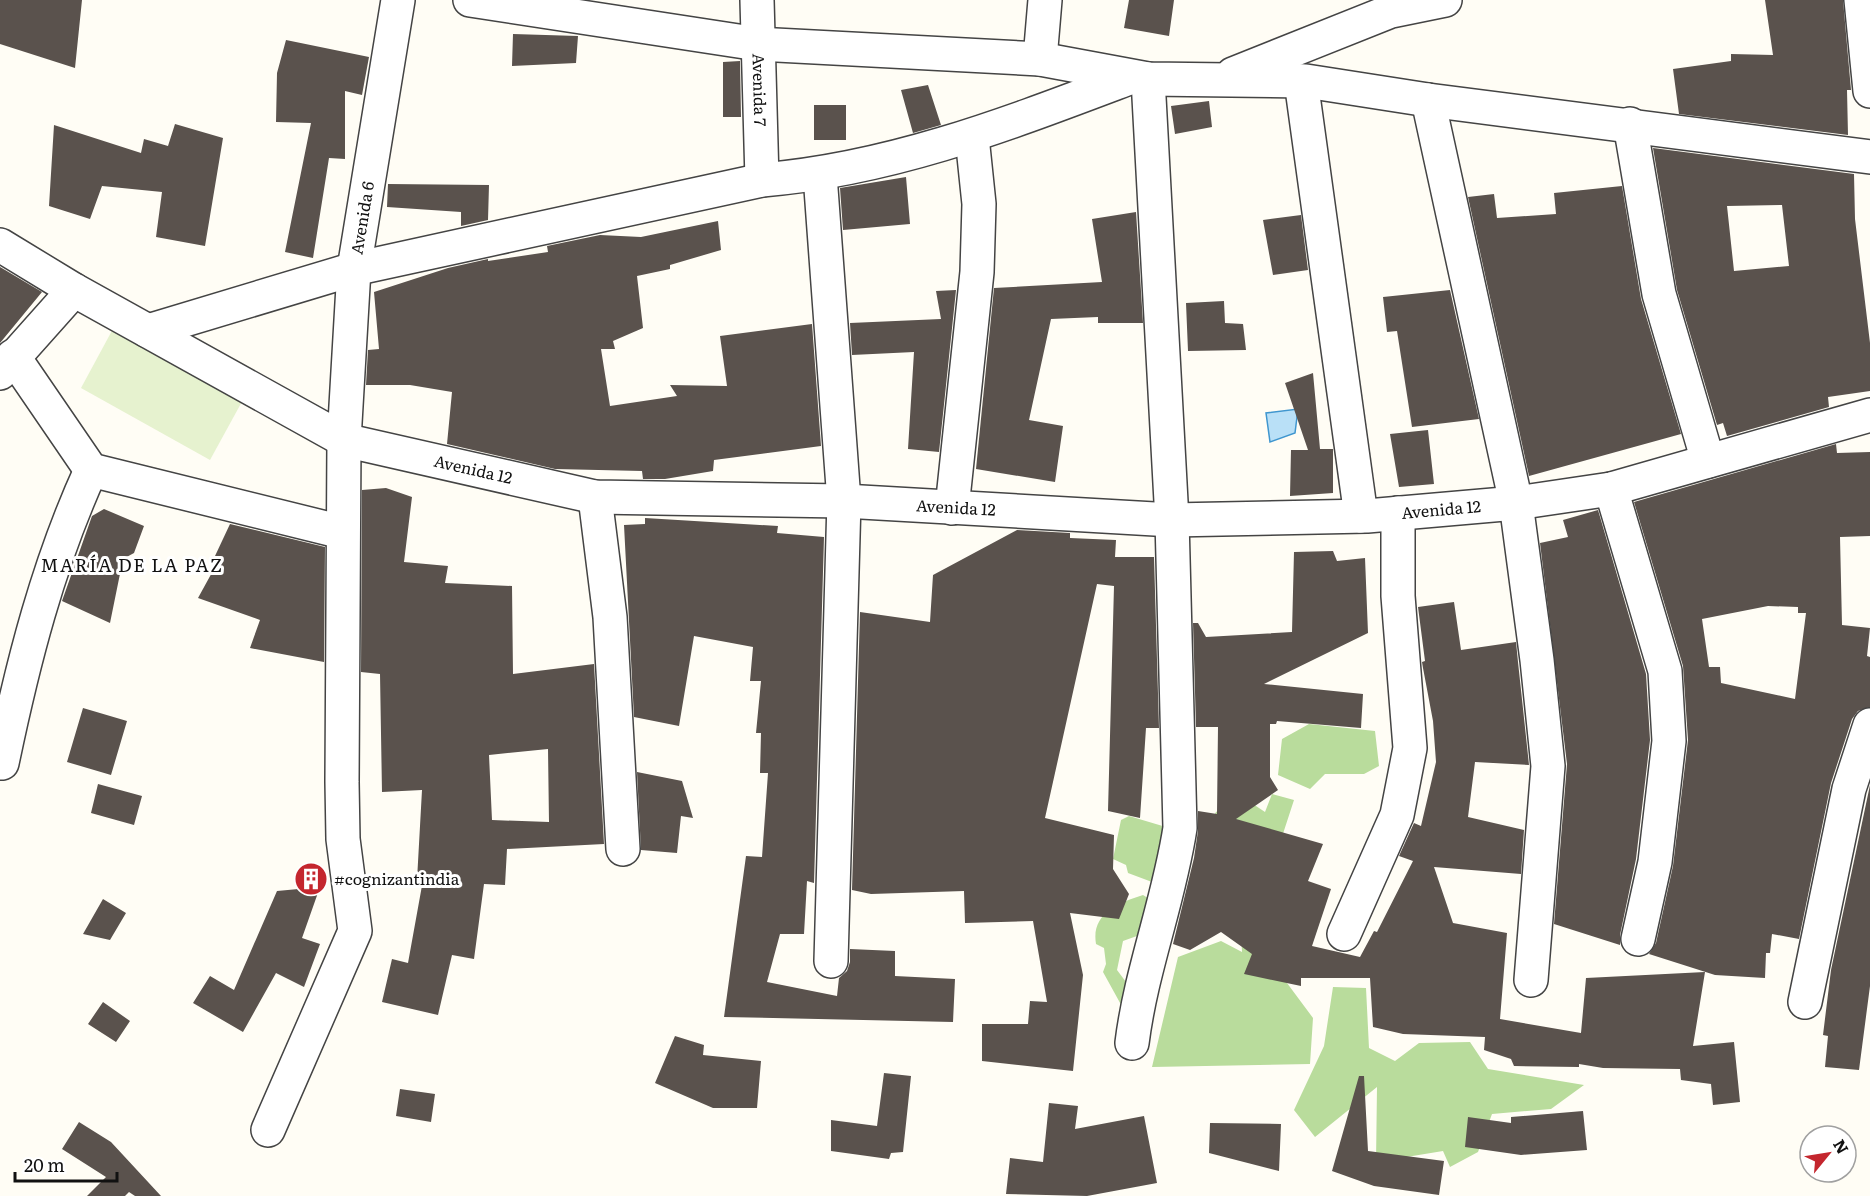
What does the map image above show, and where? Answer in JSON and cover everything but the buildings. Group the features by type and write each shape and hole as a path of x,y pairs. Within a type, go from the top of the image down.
{"street":[{"name":"Avenida 6","path":"268,1130 355,931 343,839 344,440 354,269 398,0"},
{"path":"470,0 758,44 1040,59 1140,78 1301,81 1428,100 1630,124 1870,157"},
{"name":"Avenida 7","path":"757,0 762,180"},
{"path":"1040,59 1045,0"},
{"path":"1217,80 1391,11 1445,0"},
{"path":"1861,0 1870,91"},
{"path":"148,331 354,269 762,180 820,175 972,137 1140,78"},
{"path":"1132,1043 1136,1016 1175,858 1180,828 1172,520 1140,78"},
{"path":"1301,81 1361,516"},
{"path":"1428,100 1516,503 1537,660 1548,766 1531,980"},
{"path":"1630,124 1659,294 1708,461"},
{"path":"951,508 977,272 979,204 972,137"},
{"path":"820,175 844,501 831,961"},
{"name":"Avenida 12","path":"0,245 74,290 344,440 595,496 844,501 1172,520 1361,516 1516,503 1611,489 1870,415"},
{"path":"74,290 7,364 91,470 342,532"},
{"path":"2,763 25,654 66,524 91,470"},
{"path":"1611,489 1665,671 1670,741 1655,862 1638,939"},
{"path":"595,496 610,617 623,849"},
{"path":"1344,934 1397,816 1410,748 1398,596 1398,513"},
{"path":"1805,1002 1849,789 1870,725"}],"green space":[{"path":"121,314 250,387 210,460 81,388"},
{"path":"1309,724 1375,731 1379,766 1364,774 1325,774 1310,789 1278,775 1282,739"},
{"path":"1272,794 1294,800 1261,901 1259,966 1287,983 1313,1018 1310,1064 1152,1067 1178,957 1221,941 1242,952 1240,915 1206,830 1216,812 1241,796 1265,812"},
{"path":"1129,816 1176,830 1160,885 1128,873 1126,865 1113,859 1121,820"},
{"path":"1143,895 1156,903 1148,932 1123,941 1117,970 1132,990 1130,1021 1103,972 1106,964 1104,948 1096,944 1096,934 1102,917 1108,911"},
{"path":"1333,987 1366,988 1369,1048 1395,1061 1419,1043 1470,1042 1488,1069 1584,1085 1551,1109 1492,1114 1478,1152 1450,1167 1443,1151 1376,1162 1377,1087 1315,1137 1294,1110 1324,1046"}],"water":[{"path":"1298,409 1295,433 1270,442 1266,413"}],"place":[{"name":"#cognizantindia","path":"311,879"}],"district":[{"name":"MARÍA DE LA PAZ","path":"132,566"}]}
